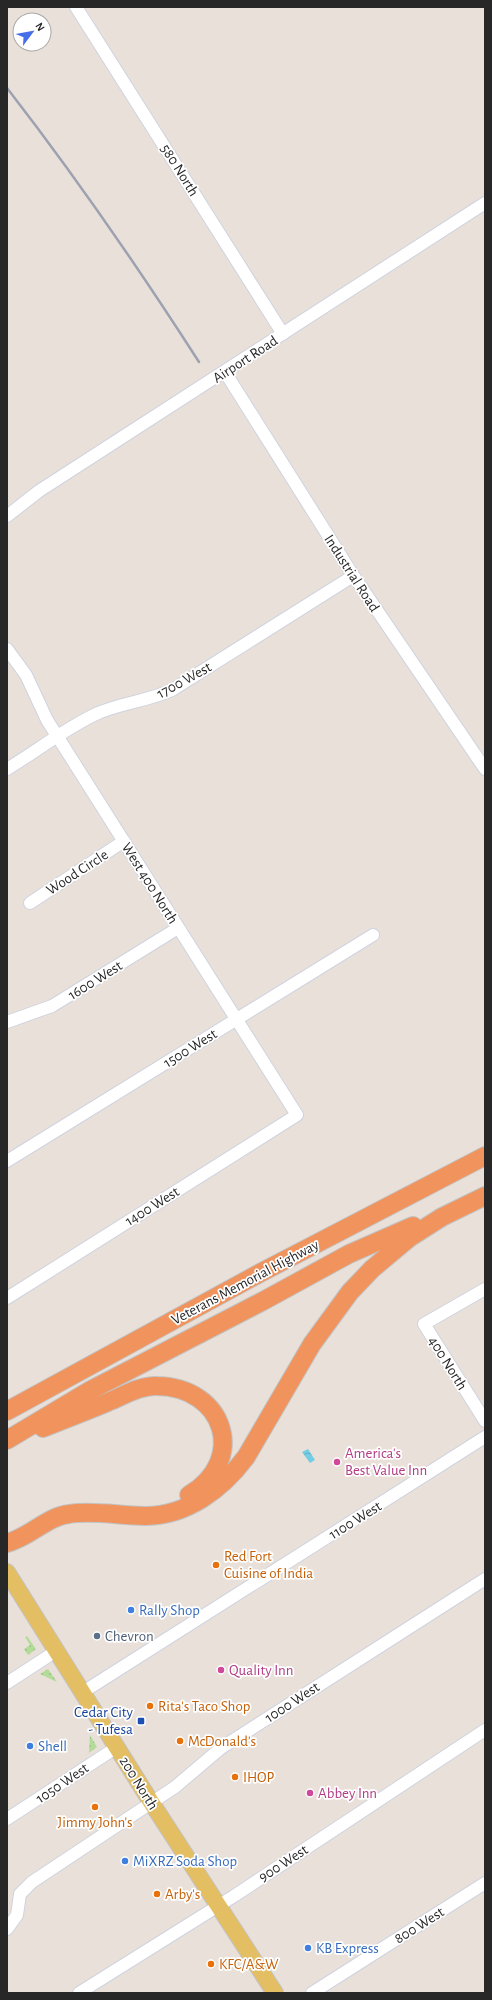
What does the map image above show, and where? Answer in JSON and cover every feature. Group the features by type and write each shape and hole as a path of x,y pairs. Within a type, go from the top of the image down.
{"highway":[{"name":"Veterans Memorial Highway","path":"7,1411 260,1273 485,1156"},
{"name":"Veterans Memorial Highway","path":"7,1441 89,1391 263,1301 349,1254 485,1196"},
{"path":"7,1543 20,1540 58,1516 82,1513 147,1516 174,1512 214,1492 235,1471 246,1457 291,1383 312,1344 350,1292 372,1269 409,1238 442,1217 485,1196"},
{"path":"7,1441 138,1390 156,1386 178,1388 200,1398 212,1408 218,1420 222,1443 216,1469 208,1480 199,1489 174,1502 162,1506 146,1507 67,1504 41,1512 7,1533"}],"main road":[{"name":"200 North","path":"7,1572 151,1802 275,1993"}],"street":[{"name":"580 North","path":"76,7 283,334"},
{"name":"Airport Road","path":"7,516 39,491 485,203"},
{"name":"Industrial Road","path":"225,372 353,576 485,769"},
{"name":"1700 West","path":"7,769 89,718 106,710 152,698 172,690 353,576"},
{"name":"West 400 North","path":"7,649 20,666 38,703 58,737 297,1115"},
{"name":"Wood Circle","path":"30,903 124,841"},
{"name":"1600 West","path":"7,1022 52,1006 178,928"},
{"name":"1500 West","path":"7,1161 373,935"},
{"name":"1400 West","path":"7,1298 297,1115"},
{"name":"400 North","path":"485,1289 424,1324 485,1422"},
{"name":"1100 West","path":"83,1692 485,1437"},
{"name":"1000 West","path":"7,1929 17,1915 20,1894 32,1882 175,1787 221,1748 485,1579"},
{"path":"7,1683 56,1651"},
{"name":"900 West","path":"80,1993 218,1905 485,1730"},
{"name":"1050 West","path":"7,1819 117,1747"},
{"name":"800 West","path":"312,1993 485,1883"}],"green space":[{"path":"27,1636 36,1649 28,1655 24,1649 30,1645 25,1637"},
{"path":"48,1669 57,1682 40,1674"},
{"path":"90,1735 97,1747 89,1753"}],"water":[{"path":"308,1449 315,1460 310,1463 302,1452"}],"railway":[{"path":"7,88 58,155 106,223 199,362"}],"place":[{"name":"America's Best Value Inn","path":"337,1462"},
{"name":"Red Fort Cuisine of India","path":"216,1565"},
{"name":"Rally Shop","path":"131,1610"},
{"name":"Chevron","path":"97,1636"},
{"name":"Quality Inn","path":"221,1670"},
{"name":"Rita's Taco Shop","path":"150,1706"},
{"name":"Cedar City - Tufesa","path":"141,1721"},
{"name":"McDonald's","path":"180,1741"},
{"name":"Shell","path":"30,1746"},
{"name":"IHOP","path":"235,1777"},
{"name":"Abbey Inn","path":"310,1793"},
{"name":"Jimmy John's","path":"95,1807"},
{"name":"MiXRZ Soda Shop","path":"125,1861"},
{"name":"Arby's","path":"157,1894"},
{"name":"KB Express","path":"308,1948"},
{"name":"KFC/A&W","path":"211,1964"}]}
